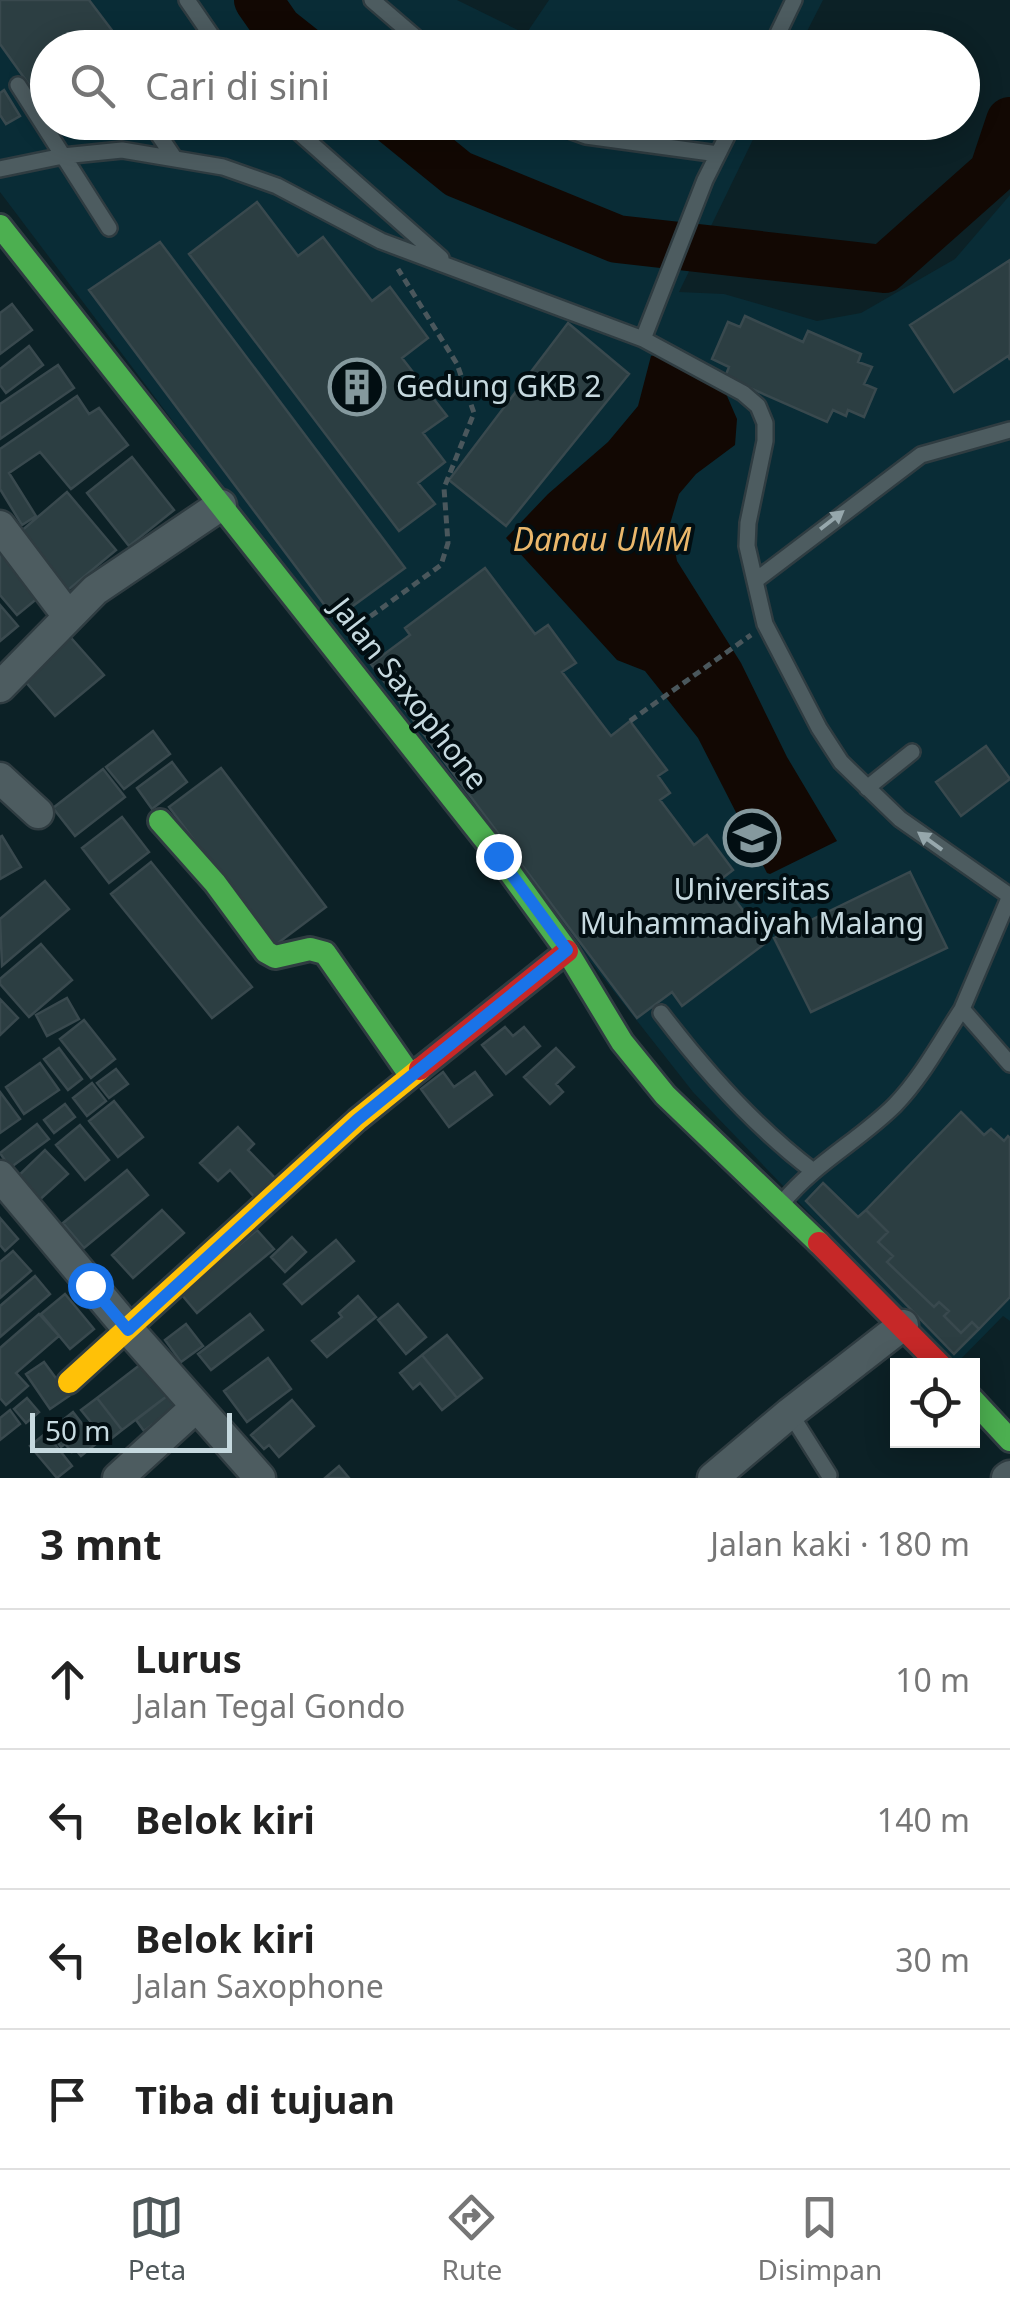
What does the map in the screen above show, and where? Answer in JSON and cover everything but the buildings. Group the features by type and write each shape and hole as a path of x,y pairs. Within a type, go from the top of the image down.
{"main road":[{"name":"Jalan Saxophone","path":"0,226 498,856 567,950 622,1042 664,1095 782,1204 934,1358"},
{"path":"160,822 215,883 266,952 275,957 310,949 324,953 410,1075"},
{"path":"68,1382 286,1181 410,1075 567,950"},
{"path":"980,1408 1010,1440"}],"street":[{"path":"0,687 96,590 221,505"},
{"path":"0,526 68,616"},
{"path":"0,778 38,813"},
{"path":"0,1176 128,1330 260,1478"},
{"path":"726,1471 761,1436 903,1325"},
{"path":"118,1478 196,1407"}],"lane":[{"path":"187,0 208,30"},
{"path":"372,0 407,30"},
{"path":"780,30 794,0"},
{"path":"18,84 30,103"},
{"path":"53,140 109,228"},
{"path":"162,140 173,156"},
{"path":"307,140 452,267"},
{"path":"617,140 718,154"},
{"path":"643,339 705,180 725,140"},
{"path":"0,169 63,156 122,150 223,167 277,186 381,241 643,339 743,393 758,406 765,441 747,546 766,624 819,728 840,762 900,819 1010,896 962,1009 928,1063 895,1105 813,1171 782,1204"},
{"path":"755,580 920,455 1010,430"},
{"path":"867,788 912,752"},
{"path":"962,1009 1010,1064"},
{"path":"661,1013 703,1069 788,1152 813,1171"},
{"path":"790,1413 829,1474"}],"path":[{"path":"354,628 441,566 448,543 444,488 474,413 457,364 381,241"},
{"path":"630,721 741,642"}],"shaded area":[{"name":"Universitas Muhammadiyah Malang","path":"0,0 457,0 518,30 30,30 30,140 753,140 679,292 724,294 817,321 861,313 955,259 1010,195 1010,1321 1003,1316 962,1358 948,1358 693,1092 347,652 0,192"},
{"name":"Universitas Muhammadiyah Malang","path":"549,0 823,0 808,30 529,30"}],"water":[{"name":"Danau UMM","path":"651,356 724,389 737,419 735,445 696,474 679,494 670,524 677,561 741,663 787,757 837,841 770,874 698,738 645,671 617,660 506,538 548,494 608,442 638,406"}],"waterway":[{"path":"258,0 279,30"},
{"path":"416,140 458,174 617,239 884,269 993,172 1010,121"}],"traffic: fast":[{"path":"0,226 498,856 567,951 622,1042 665,1095 819,1243"},
{"path":"160,821 215,883 266,952 275,957 310,949 325,953 410,1075"},
{"path":"980,1408 1010,1440"}],"traffic: slow":[{"path":"69,1382 357,1120 420,1069"}],"traffic: jam":[{"path":"420,1069 567,951"},
{"path":"819,1243 933,1358"}],"place":[{"name":"Gedung GKB 2","path":"357,387"},
{"name":"Universitas Muhammadiyah Malang","path":"752,838"}],"route":[{"path":"90,1285 128,1330 286,1181 410,1075 567,950 498,856"}]}
